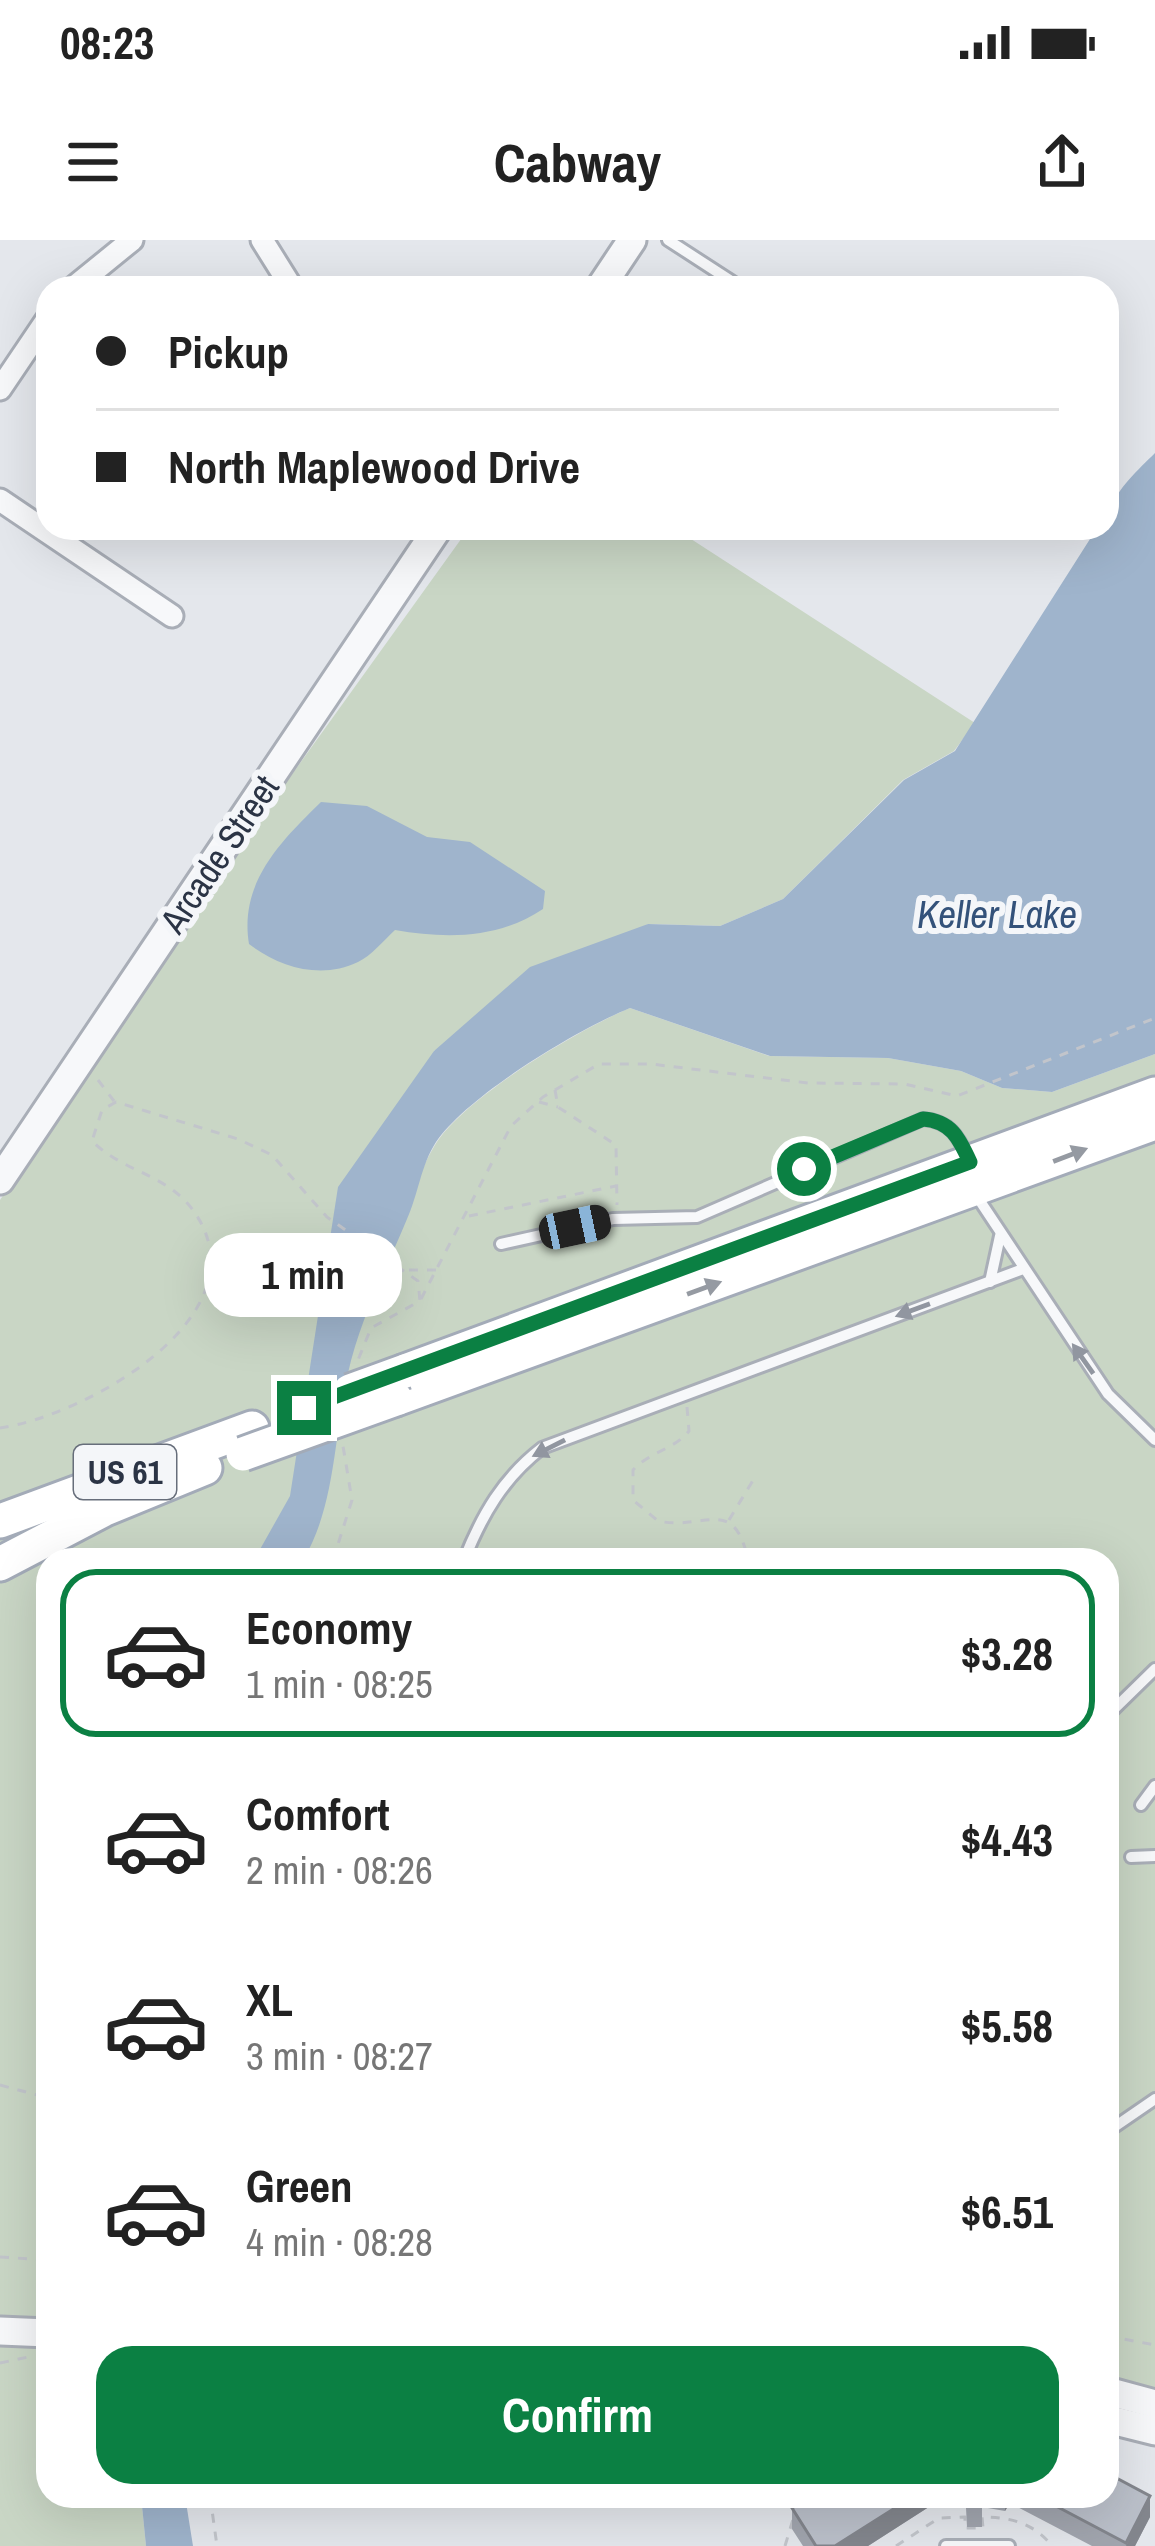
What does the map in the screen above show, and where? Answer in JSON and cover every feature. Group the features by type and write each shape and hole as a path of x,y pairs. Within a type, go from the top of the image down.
{"main road":[{"name":"US 61","path":"972,1176 1155,1094"},
{"name":"US 61","path":"0,1521 248,1441 972,1176 1155,1123"},
{"name":"US 61","path":"0,1564 248,1441"}],"street":[{"path":"88,276 131,240"},
{"path":"262,240 284,276"},
{"path":"613,276 632,240"},
{"path":"0,389 9,356 36,330"},
{"path":"0,500 36,524"},
{"path":"59,540 172,616"},
{"name":"Arcade Street","path":"0,1180 431,540"},
{"path":"0,2331 36,2338"},
{"path":"1119,2394 1155,2404"},
{"path":"1119,2422 1155,2431"}],"lane":[{"path":"668,240 724,276"},
{"path":"501,1244 618,1218 666,1221 727,1207 764,1185 923,1119 939,1120 957,1134 972,1176 1023,1269 1108,1394 1155,1440"},
{"path":"990,1282 1000,1233"},
{"path":"469,1548 490,1503 518,1467 542,1448 1023,1269"},
{"path":"1119,1704 1155,1669"},
{"path":"1141,1805 1155,1786"},
{"path":"1131,1857 1155,1856"},
{"path":"1119,2124 1155,2099"},
{"path":"946,2546 1010,2546"}],"path":[{"path":"420,1301 500,1143 537,1101 598,1064 617,1061 808,1083 904,1084 957,1096 1155,1018"},
{"path":"92,1071 116,1102 238,1138 272,1155 327,1217 398,1264"},
{"path":"555,1088 558,1108"},
{"path":"537,1101 558,1108 616,1145 618,1218"},
{"path":"0,1428 59,1414 130,1377 200,1301 215,1268 203,1226 180,1192 129,1168 92,1141 102,1110 116,1102"},
{"path":"467,1216 600,1193 616,1186"},
{"path":"406,1269 437,1270"},
{"path":"688,1394 688,1431 633,1470 633,1499 658,1521 728,1522 743,1535 746,1548"},
{"path":"728,1522 755,1477"},
{"path":"0,2085 36,2095"},
{"path":"0,2258 36,2260"},
{"path":"1119,2338 1155,2345"},
{"path":"0,2363 36,2345"},
{"path":"212,2508 217,2546"},
{"path":"785,2546 796,2508"},
{"path":"896,2546 939,2518 965,2517 965,2528 982,2528 982,2517 1020,2521 1052,2546"}],"green space":[{"path":"460,540 693,540 975,723 954,751 903,780 783,899 720,926 648,924 434,1051 387,1256 428,1158 449,1126 524,1067 630,1008 769,1056 888,1058 961,1071 1002,1088 1052,1092 1155,1054 1155,2389 1119,2384 1119,1548 36,1548 36,2508 142,2508 146,2546 0,2546 0,1200 206,894"}],"water":[{"name":"Keller Lake","path":"1155,453 1155,1054 1052,1092 1002,1088 961,1071 888,1058 770,1056 630,1008 582,1031 498,1084 436,1142 353,1353 328,1493 314,1539 309,1548 261,1548 290,1496 338,1187 434,1051 530,967 648,924 720,926 783,899 904,780 955,751 1089,540 1119,540 1119,493"},
{"path":"321,802 367,806 427,837 470,842 545,891 543,909 508,926 472,934 395,930 363,959 330,970 273,959 249,944 250,902 278,848"},
{"path":"142,2508 187,2508 193,2546 146,2546"}],"building":[{"path":"1119,2479 1150,2496 1126,2543 1060,2508 1119,2508"},
{"path":"792,2508 895,2508 835,2546 816,2546"}],"route":[{"path":"304,1408 970,1162 957,1134 939,1120 923,1119 804,1169"}]}
